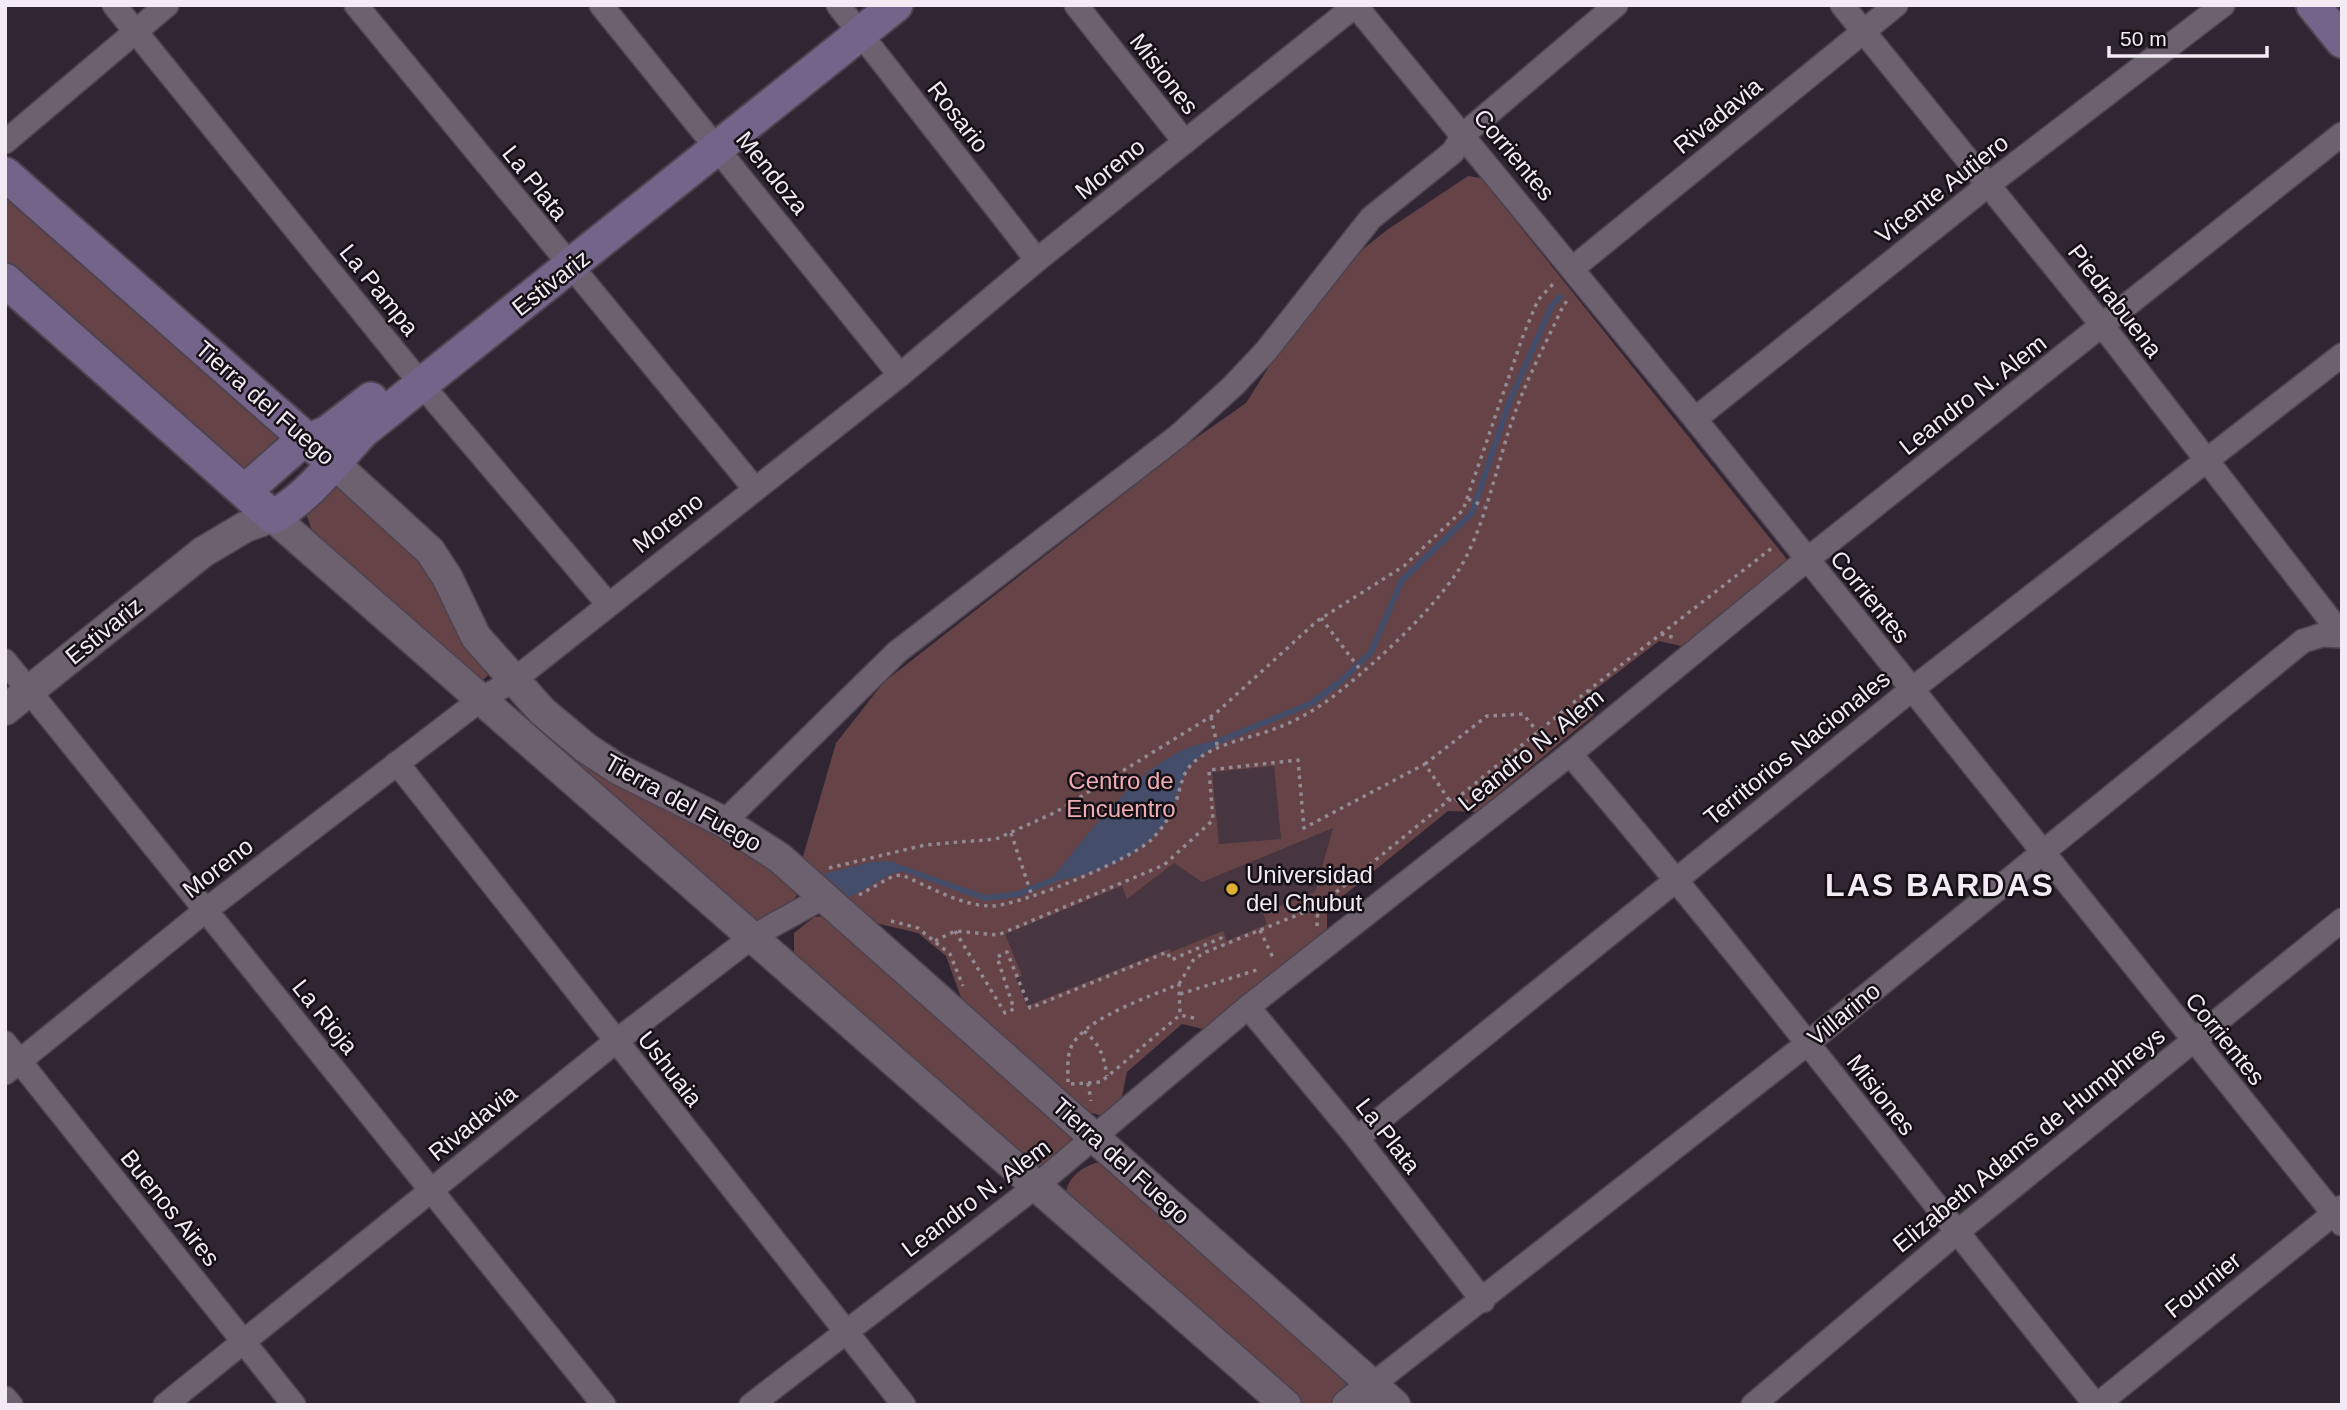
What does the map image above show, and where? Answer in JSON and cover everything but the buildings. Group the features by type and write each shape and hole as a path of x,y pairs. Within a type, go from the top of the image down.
{"main road":[{"name":"Estivariz","path":"245,491 295,447 328,432 416,377 712,140 852,15 896,5"},
{"path":"2313,5 2342,41"},
{"name":"Tierra del Fuego","path":"5,174 335,464"},
{"name":"Tierra del Fuego","path":"5,279 274,517"},
{"name":"Estivariz","path":"274,517 290,507 335,464 416,377"}],"street":[{"name":"La Pampa","path":"114,5 416,377 608,604"},
{"path":"5,142 167,5"},
{"name":"La Plata","path":"356,5 755,489"},
{"name":"Mendoza","path":"601,5 900,374"},
{"name":"Misiones","path":"1076,5 1185,142"},
{"name":"Moreno","path":"10,1059 480,700 514,680 900,374 1037,260 1355,5"},
{"name":"Corrientes","path":"1355,5 1580,276 2192,1041 2339,1215"},
{"path":"724,822 897,652 1178,436 1233,386 1266,351 1371,218 1453,152 1463,135 1616,5"},
{"name":"Piedrabuena","path":"1842,5 2102,326 2342,635"},
{"name":"Rivadavia","path":"1580,276 1896,5"},
{"name":"Vicente Autiero","path":"1695,419 1988,185 2223,5"},
{"name":"Rosario","path":"852,15 1037,260"},
{"name":"Leandro N. Alem","path":"751,1405 1035,1187 1248,1007 1570,754 1806,560 2342,134"},
{"name":"Territorios Nacionales","path":"1357,1138 1911,690 2342,355"},
{"name":"Tierra del Fuego","path":"335,464 430,551 447,577 476,637 542,711 586,748 651,786 724,822 780,858 1395,1405"},
{"name":"Estivariz","path":"202,552 236,509 245,491"},
{"name":"Tierra del Fuego","path":"274,517 1286,1405"},
{"name":"Estivariz","path":"5,710 202,552 245,527 274,517"},
{"name":"Villarino","path":"1347,1405 1808,1044 2303,641 2322,635 2342,635"},
{"name":"La Rioja","path":"5,662 604,1405"},
{"name":"Misiones","path":"1570,754 1678,880 1956,1233 2096,1405"},
{"name":"Ushuaia","path":"397,763 904,1405"},
{"name":"Rivadavia","path":"165,1405 615,1042 752,937 830,903"},
{"name":"Elizabeth Adams de Humphreys","path":"1753,1405 1956,1233 2342,920"},
{"name":"La Plata","path":"1248,1007 1357,1138 1483,1301"},
{"name":"Buenos Aires","path":"10,1059 293,1405"},
{"name":"Fournier","path":"2096,1405 2339,1215"},
{"path":"5,1398 11,1405"}],"path":[{"path":"800,876 925,845 996,839 1011,834 1056,812 1210,717 1321,618 1404,566 1455,521 1468,499 1538,300 1580,276"},
{"path":"830,903 893,876 902,875 969,903 992,906 1032,896 1131,854 1151,841 1175,804 1183,776 1192,763 1218,748 1280,727 1312,710 1361,671 1430,607 1469,551 1516,409 1564,304 1580,276"},
{"path":"1468,499 1484,506"},
{"path":"1180,1015 1179,984 1194,959 1318,907 1590,689 1787,536"},
{"path":"1321,618 1361,671"},
{"path":"1590,689 1590,714"},
{"path":"934,941 955,931 998,935 1164,865 1213,820 1209,770 1298,761 1304,828 1425,764 1487,716 1523,714 1538,732"},
{"path":"1210,717 1218,748"},
{"path":"1425,764 1452,800 1480,802"},
{"path":"1011,834 1032,896"},
{"path":"1317,930 1318,907"},
{"path":"886,920 918,928 950,954 964,991"},
{"path":"1179,994 1276,964 1260,930"},
{"path":"955,931 1005,1013 1014,1009 997,957 1007,952 1030,1008 1167,952 1171,960 1221,938 1224,945"},
{"path":"1256,980 1266,972"},
{"path":"1068,1084 1070,1051 1084,1031 1095,1022 1179,984"},
{"path":"1180,1015 1205,1021"},
{"path":"1061,1086 1101,1082 1180,1015"},
{"path":"1084,1031 1095,1040 1104,1054 1107,1076"}],"green space":[{"name":"Centro de Encuentro","path":"1468,176 1481,178 1789,562 1685,647 1659,641 1596,689 1594,715 1476,812 1448,811 1327,909 1327,933 1207,1030 1182,1024 1127,1072 1121,1101 1102,1116 1079,1109 964,1006 946,956 918,933 871,922 802,860 836,743 884,682 1189,443 1246,403 1277,354 1348,261 1387,230"},
{"path":"5,191 283,439 248,474 5,266"},
{"path":"333,482 412,548 490,673 481,682 332,553 311,528 306,513"},
{"path":"523,709 748,848 798,893 792,903 759,923 751,921 516,715"},
{"path":"825,916 1072,1135 1063,1152 1036,1168 802,964 794,954 794,933 814,917"},
{"path":"1099,1162 1112,1166 1345,1373 1346,1388 1333,1405 1298,1405 1066,1195 1069,1183 1076,1174"}],"water":[{"path":"1225,739 1190,766 1183,777 1169,816 1147,842 1100,869 1049,882 1114,805 1152,769 1172,755 1193,746"},
{"path":"892,861 908,869 890,875 850,897 823,874 871,862"}],"waterway":[{"path":"1217,742 1312,703 1341,681 1371,652 1402,580 1472,513 1508,405 1551,307 1560,297"},
{"path":"901,868 985,898 1018,894 1056,879"}],"place":[{"name":"Universidad del Chubut","path":"1232,889"}],"district":[{"name":"LAS BARDAS","path":"1940,885"}]}
